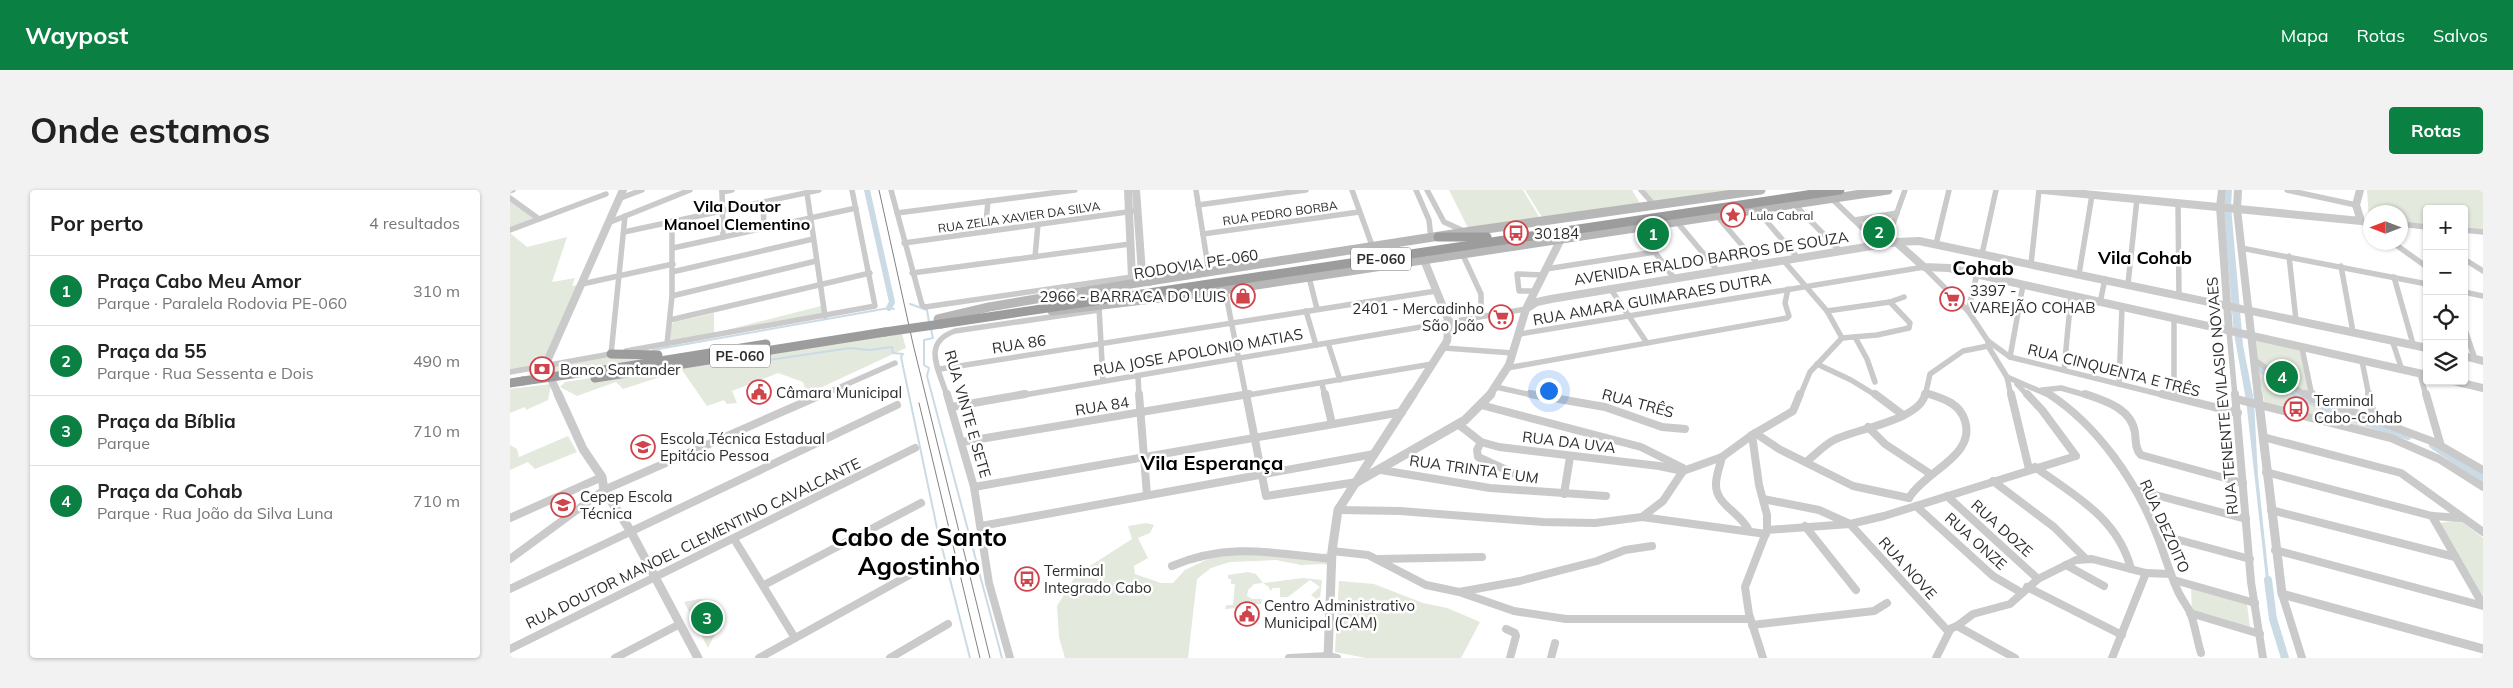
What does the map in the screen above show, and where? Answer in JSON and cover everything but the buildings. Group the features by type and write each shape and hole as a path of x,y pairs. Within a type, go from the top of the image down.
{"highway":[{"name":"RODOVIA PE-060","path":"1022,313 1487,237 1676,215 1797,190"},
{"name":"RODOVIA PE-060","path":"939,322 1290,270 1452,249 1840,190"},
{"path":"1434,238 1487,237"},
{"path":"1452,249 1508,247"},
{"name":"PE-060","path":"597,375 695,355 939,322 1022,313"},
{"name":"PE-060","path":"516,385 597,375 887,329"},
{"path":"611,354 695,355"}],"main road":[{"name":"PE-060","path":"1022,313 1099,308 1225,290 1373,248 1472,231 1761,190"},
{"name":"PE-060","path":"939,322 989,307 1074,289 1124,286 1209,273 1290,270 1309,277 1508,247 1560,243 1637,228 1676,215 1717,216 1888,190"},
{"path":"1654,206 1676,215"}],"street":[{"path":"510,230 606,194 599,190"},
{"path":"623,190 545,366 583,450 602,477 604,490 630,530 654,579 698,658"},
{"path":"618,199 642,190"},
{"path":"608,223 690,190"},
{"path":"724,237 722,191 732,190"},
{"path":"624,232 819,190"},
{"path":"510,372 873,308 876,304 852,190"},
{"path":"891,190 912,273 922,305 925,307 1074,289 1132,277"},
{"path":"898,213 1038,193 1076,190"},
{"path":"1128,190 1134,211 1142,273 1149,282"},
{"path":"1124,286 1132,277 1130,244 1136,190"},
{"path":"1196,190 1209,273"},
{"path":"1198,205 1306,190"},
{"path":"1352,190 1373,248"},
{"path":"1416,190 1429,220 1434,238"},
{"path":"1427,190 1444,222 1462,231 1472,231"},
{"path":"1641,190 1654,206"},
{"path":"1831,198 1883,244 1905,190"},
{"path":"1936,244 1949,190"},
{"path":"1982,254 1996,190"},
{"path":"2031,264 2041,190 2361,221 2356,205 2360,190"},
{"name":"RUA TENENTE EVILASIO NOVAES","path":"2222,190 2221,207 2251,582 2256,603 2263,658"},
{"path":"2238,190 2235,209 2242,248 2244,309 2247,335 2253,359 2275,550 2282,594 2302,658"},
{"path":"2287,190 2356,205"},
{"path":"807,193 825,316"},
{"path":"2079,274 2092,195"},
{"path":"510,198 539,219"},
{"path":"2128,284 2136,199"},
{"path":"985,232 988,201"},
{"path":"763,202 764,228"},
{"path":"2178,203 2180,295"},
{"path":"1794,204 1840,251"},
{"path":"673,248 856,208"},
{"path":"1756,210 1798,258"},
{"name":"RUA ZELIA XAVIER DA SILVA","path":"904,243 1134,211"},
{"name":"RUA PEDRO BORBA","path":"1203,234 1359,212"},
{"path":"1855,220 1897,213"},
{"path":"1676,215 1718,271"},
{"path":"611,354 625,216"},
{"path":"1717,216 1758,264"},
{"path":"667,344 672,296 672,222"},
{"path":"1035,257 1038,224"},
{"path":"2408,225 2423,227"},
{"path":"2414,226 2423,232"},
{"path":"1637,228 1674,278"},
{"path":"2468,230 2483,232"},
{"path":"672,272 813,240"},
{"name":"AVENIDA ERALDO BARROS DE SOUZA","path":"1526,309 1536,302 1610,288 1896,242 1919,241 2353,332"},
{"path":"1896,242 1968,311 1988,343 2007,377 2032,468 2101,516 2113,529 2129,557 2130,569"},
{"path":"1225,290 1265,495 1270,497 1357,482 1458,424 1481,405 1496,387 1507,368 1520,334 1526,309 1560,243"},
{"path":"912,273 1130,244"},
{"path":"2242,248 2423,283"},
{"path":"2403,250 2423,264"},
{"path":"1533,293 1519,292 1518,273 1544,272 1655,252"},
{"path":"1462,254 1481,294 1481,316"},
{"path":"2289,256 2296,320"},
{"path":"1290,658 1331,657 1332,555 1338,510 1444,348 1450,322 1424,260"},
{"path":"1783,260 1827,311 1842,338"},
{"path":"672,296 816,262"},
{"path":"2468,262 2483,271"},
{"path":"582,284 672,264"},
{"path":"2341,266 2353,332 2423,347"},
{"path":"1924,267 1949,268 1977,274 2423,374"},
{"name":"RUA AMARA GUIMARAES DUTRA","path":"1520,334 1788,289 1805,284 1924,267"},
{"path":"670,320 870,273"},
{"path":"1968,311 1977,274"},
{"path":"1309,277 1316,309"},
{"path":"2394,277 2412,344"},
{"path":"2100,303 2105,279"},
{"path":"2010,357 2023,285"},
{"path":"1610,288 1646,343"},
{"path":"1507,368 1787,318 1789,316 1785,303 1788,289"},
{"name":"RUA 86","path":"940,369 1436,290"},
{"name":"AVENIDA ERALDO BARROS DE SOUZA","path":"1533,293 1551,299"},
{"path":"2468,293 2483,296"},
{"path":"2064,370 2071,296"},
{"path":"1827,311 1890,302 1904,297"},
{"path":"1642,517 1663,501 1685,471 1722,457 1753,434 1793,411 1810,372 1842,338 1897,332 1909,328 1910,323 1890,302"},
{"path":"1099,308 1103,381"},
{"name":"RUA VINTE E SETE","path":"1010,658 989,583 974,487 934,351 936,343 942,336 955,331 1099,308"},
{"path":"2119,384 2122,308"},
{"name":"RUA JOSE APOLONIO MATIAS","path":"951,406 1138,376 1526,309"},
{"path":"1306,311 1316,345"},
{"path":"2174,319 2174,397"},
{"path":"2468,336 2479,360"},
{"path":"1856,337 1867,359 1875,382"},
{"path":"2392,340 2402,370"},
{"path":"1328,343 1340,380"},
{"path":"1806,462 1826,444 1859,430 1903,416 1920,407 1924,400 1926,381 1930,374 1963,351 1988,343"},
{"name":"RUA CINQUENTA E TRÊS","path":"1988,343 2010,357 2238,413"},
{"path":"1444,348 1513,353"},
{"path":"2302,348 2313,399"},
{"path":"2253,359 2280,379 2313,399 2440,446 2483,470"},
{"path":"2362,361 2374,421"},
{"path":"510,559 604,490 894,363"},
{"name":"RUA 84","path":"962,442 1322,384 1432,364"},
{"path":"1817,364 1842,373 1868,389 1903,416"},
{"path":"1138,376 1147,495"},
{"name":"RUA DEZOITO","path":"2007,377 2042,390 2064,404 2110,452 2137,490 2190,613 2201,653"},
{"path":"1322,384 1332,424"},
{"path":"1338,510 1400,511 1543,522 1595,523 1642,517 1767,532 1805,526 1850,524 1886,516 2032,468 2076,456 2042,410 2017,384"},
{"path":"2468,384 2483,388"},
{"path":"2426,385 2440,446"},
{"name":"RUA TRÊS","path":"1496,387 1566,402 1605,407 1662,427 1685,429"},
{"path":"2042,390 2053,388 2070,389 2106,403 2129,416 2133,421 2137,452 2141,455 2244,483"},
{"path":"1753,434 1853,486 1909,498 1916,484 1928,473 1960,452 1966,442 1968,431 1959,407 1951,401 1925,393"},
{"path":"2236,399 2416,446 2447,462 2483,487"},
{"path":"510,589 630,530 897,405"},
{"path":"1481,405 1641,447 1685,471"},
{"path":"974,487 1402,412"},
{"name":"RUA DA UVA","path":"1458,424 1481,442 1499,447 1570,457 1659,466 1685,471"},
{"path":"1868,427 1885,444 1928,473"},
{"path":"1753,434 1759,485 1767,515 1767,532 1745,586 1751,622 1763,657"},
{"path":"2263,437 2402,474 2483,532"},
{"path":"1481,442 1477,450 1478,457 1513,473"},
{"name":"RUA DOUTOR MANOEL CLEMENTINO CAVALCANTE","path":"510,649 914,448"},
{"path":"1374,454 1375,461 1384,468"},
{"path":"981,526 1374,454"},
{"path":"1564,494 1570,457"},
{"path":"1722,457 1716,481 1718,494 1743,518 1749,531"},
{"name":"RUA TRINTA E UM","path":"1384,468 1490,488 1606,496"},
{"path":"2266,472 2432,516 2464,518"},
{"path":"510,518 602,477"},
{"path":"1993,481 2060,531 2074,543 2086,559"},
{"path":"2137,490 2246,519"},
{"name":"RUA DOZE","path":"1947,496 2038,579"},
{"name":"RUA ONZE","path":"1909,498 2000,581 2122,635"},
{"path":"1764,499 1819,510 1850,524"},
{"path":"764,585 920,504"},
{"path":"2270,510 2454,557"},
{"path":"2432,516 2483,605"},
{"name":"RUA NOVE","path":"1850,524 1951,629 2015,658"},
{"path":"1805,526 1856,590"},
{"path":"2157,534 2250,559"},
{"path":"734,539 795,638"},
{"path":"1459,592 1506,584 1597,561 1625,550 1652,546"},
{"path":"1172,566 1202,554 1234,550 1273,550 1332,555 1361,553 1379,559 1426,585 1459,592 1514,611 1566,620 1751,622 1874,611 1887,603"},
{"path":"2275,550 2483,605"},
{"path":"1379,559 1482,556"},
{"path":"1936,658 1951,629 1973,614 2010,604 2038,579 2066,565 2086,559 2146,573 2173,577 2256,603"},
{"path":"759,658 931,563"},
{"path":"2066,565 2104,586"},
{"path":"2112,658 2146,573"},
{"path":"2282,594 2483,649"},
{"path":"2190,613 2260,634"},
{"path":"616,658 680,624"},
{"path":"890,658 948,624"},
{"path":"1506,629 1515,633 1516,636 1510,658"},
{"path":"1551,658 1555,643"},
{"path":"1995,658 1996,648"}],"shaded area":[{"path":"1449,190 1523,190 1541,220 1469,230"},
{"path":"1525,190 1632,190 1641,205 1543,219"},
{"path":"1643,190 1729,190 1731,192 1654,205"},
{"path":"2226,190 2232,190 2231,206 2243,345 2254,401 2258,476 2270,589 2267,588 2246,400 2234,334 2223,205"},
{"path":"2367,190 2483,190 2483,231 2468,229 2468,205 2423,205 2423,225 2408,224 2408,205 2368,205"},
{"path":"510,199 538,219 510,230"},
{"path":"1894,214 1883,243 1857,221"},
{"path":"510,233 527,247 567,237 552,282 575,278 572,286 582,284 545,366 510,371"},
{"path":"821,306 823,315 670,341 671,325 674,322 714,313 714,333"},
{"path":"901,330 906,348 807,394 803,382 778,373 732,391 737,403 727,404 724,400 707,406 682,370 623,389 616,382 577,396 560,387 565,382"},
{"path":"2253,338 2301,348 2310,399 2341,416 2396,431 2395,439 2265,404 2255,363"},
{"path":"600,357 656,358 550,375 549,366"},
{"path":"551,384 548,400 526,410 525,407 510,413 510,389"},
{"path":"568,436 577,452 535,469 528,462 510,470 510,445 517,449 519,457"},
{"path":"2460,520 2483,538 2483,598 2439,523"},
{"path":"1146,523 1154,525 1150,533 1138,538 1148,558 1134,566 1135,574 1161,583 1173,583 1185,570 1208,559 1238,553 1308,559 1332,551 1332,566 1323,564 1301,565 1276,560 1230,562 1211,568 1197,579 1188,658 1065,658 1059,637 1057,606 1076,575 1132,539 1128,526"},
{"path":"1248,572 1256,574 1263,583 1254,584 1248,590 1247,596 1252,599 1262,599 1261,604 1241,605 1240,608 1225,609 1226,605 1233,605 1235,584 1231,584 1231,579 1228,579 1228,575"},
{"path":"1303,578 1322,580 1320,598 1316,599 1311,595 1320,587 1310,580 1288,597 1280,597 1280,588 1273,588 1270,591 1269,587 1263,583"},
{"path":"1339,581 1374,584 1423,603 1447,608 1480,622 1461,658 1366,658 1335,652"},
{"path":"2191,588 2247,604 2250,628 2192,612"},
{"path":"699,599 715,601 721,616 720,626 708,648 684,602"}],"waterway":[{"path":"867,190 892,302 889,308"},
{"path":"910,304 927,310 929,322"},
{"path":"653,350 889,308 894,309"},
{"path":"931,329 933,338 924,340 924,365 929,368 927,376 1002,658"},
{"path":"722,367 850,348 870,350 892,347 893,353 903,354 901,357 937,528 970,658"},
{"path":"2260,369 2299,396"},
{"path":"2297,394 2330,410 2408,436"},
{"path":"2433,445 2483,479"},
{"path":"2268,580 2273,619 2285,658"}],"tram line":[{"path":"879,190 913,344 990,658"},
{"path":"919,403 980,658"}],"place":[{"name":"Lula Cabral","path":"1733,215"},
{"name":"Praça da 55","path":"1879,232"},
{"name":"30184","path":"1516,233"},
{"name":"Praça Cabo Meu Amor","path":"1653,234"},
{"name":"2966 - BARRACA DO LUIS","path":"1243,296"},
{"name":"3397 - VAREJÃO COHAB","path":"1952,299"},
{"name":"2401 - Mercadinho São João","path":"1501,317"},
{"name":"Banco Santander","path":"542,369"},
{"name":"Praça da Cohab","path":"2282,377"},
{"name":"Câmara Municipal","path":"759,392"},
{"name":"Terminal Cabo-Cohab","path":"2296,409"},
{"name":"Escola Técnica Estadual Epitácio Pessoa","path":"643,447"},
{"name":"Cepep Escola Técnica","path":"563,505"},
{"name":"Terminal Integrado Cabo","path":"1027,579"},
{"name":"Centro Administrativo Municipal (CAM)","path":"1247,614"},
{"name":"Praça da Bíblia","path":"707,618"}],"district":[{"name":"Vila Doutor Manoel Clementino","path":"737,215"},
{"name":"Vila Cohab","path":"2145,257"},
{"name":"Cohab","path":"1983,267"},
{"name":"Vila Esperança","path":"1212,462"},
{"name":"Cabo de Santo Agostinho","path":"919,550"}]}
